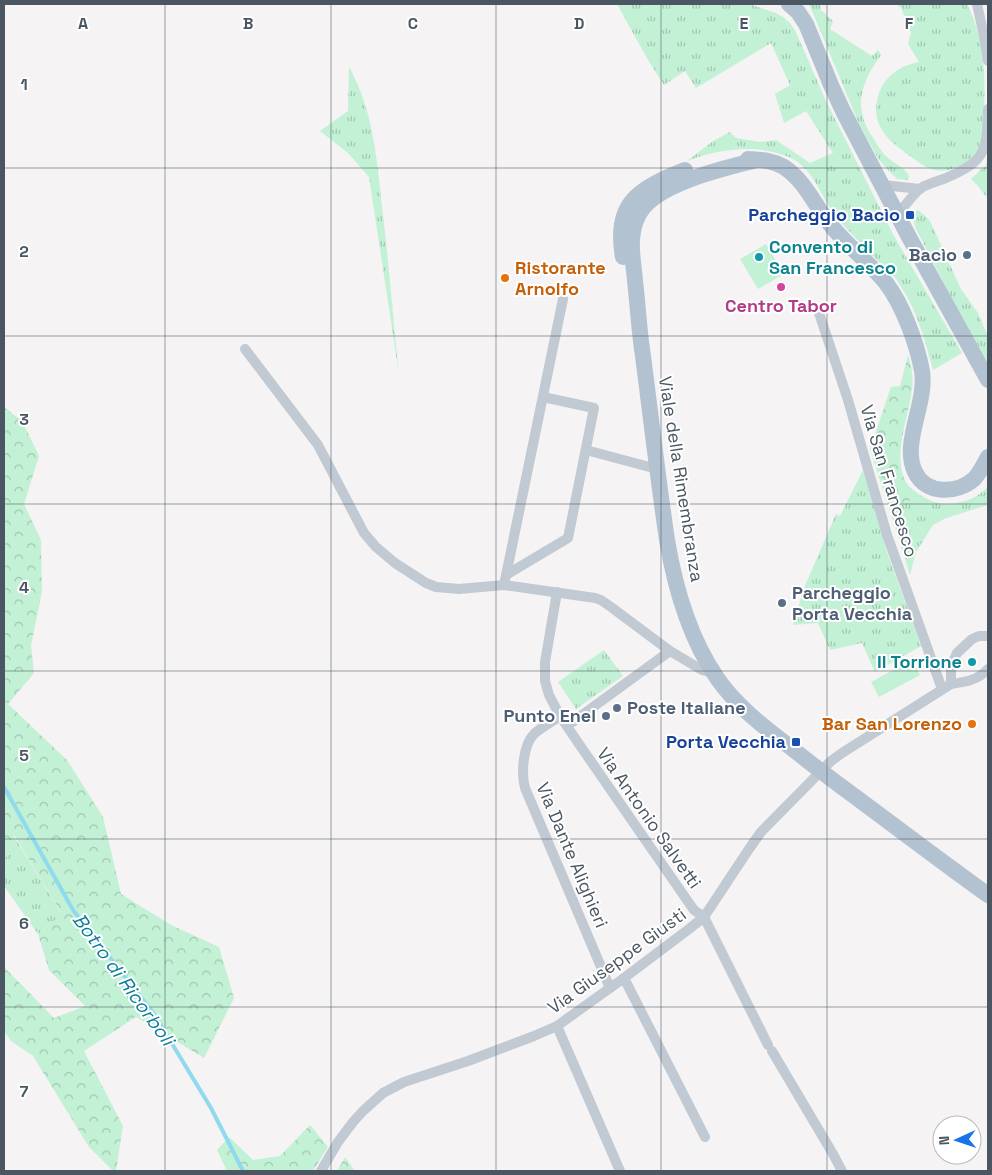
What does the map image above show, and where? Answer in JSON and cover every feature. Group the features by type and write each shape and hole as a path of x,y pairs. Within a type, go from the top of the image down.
{"main road":[{"path":"789,4 798,12 806,24 838,100 988,380"},
{"name":"Viale della Rimembranza","path":"988,457 976,477 964,485 955,488 948,490 935,488 925,484 918,477 913,466 911,447 922,396 922,375 919,357 900,305 887,284 829,223 796,176 784,167 775,162 765,160 730,159 706,163 672,175 646,188 628,206 622,223 621,245 638,320 667,540 676,588 682,606 713,673 729,694 758,722 988,895"}],"street":[{"path":"976,4 983,28 988,61"},
{"path":"898,214 920,189 958,173 979,157 984,150 988,110"},
{"path":"882,185 920,189"},
{"path":"505,580 563,299"},
{"name":"Via San Francesco","path":"818,310 848,400 890,544 928,649 947,687"},
{"path":"245,350 318,445 364,533 376,547 420,580 431,585 447,588 459,589 505,580 568,538 594,408 543,397"},
{"path":"586,450 658,469"},
{"path":"505,580 601,600 670,651 702,670 713,673"},
{"name":"Via Antonio Salvetti","path":"557,592 544,667 547,690 566,726 688,903 704,917"},
{"path":"988,636 978,636 972,639 957,653 951,666 947,687 972,681 988,669"},
{"path":"566,726 670,651"},
{"name":"Via Giuseppe Giusti","path":"321,1171 352,1122 388,1090 404,1082 468,1061 557,1026 704,917 758,836 831,761 947,687"},
{"name":"Via Dante Alighieri","path":"560,716 536,732 530,739 525,753 523,783 610,988"},
{"path":"704,917 770,1048 842,1171"},
{"path":"624,978 705,1138"},
{"path":"557,1026 620,1171"}],"green space":[{"path":"617,4 749,4 776,13 789,22 795,30 826,101 894,236 962,353 933,370 916,315 898,282 838,219 811,175 799,163 779,153 752,149 712,153 687,161 713,141 730,132 736,138 760,142 776,140 810,163 833,153 806,111 784,123 775,94 790,85 771,43 696,88 685,71 664,85"},
{"path":"807,4 820,4 821,10 833,21 830,29 872,56 878,50 881,55 864,85 861,105 863,115 866,126 881,150 906,171 909,177 908,180 897,179 879,160 859,124 810,6"},
{"path":"897,4 967,4 979,36 984,74 983,136 981,145 973,157 952,169 942,171 923,165 895,145 883,132 879,124 876,107 880,90 893,74 905,66 919,62 908,44 911,32 901,8"},
{"path":"349,67 364,100 376,153 399,374 369,177 348,153 320,131 348,111"},
{"path":"988,159 988,199 971,179 986,165"},
{"path":"918,210 930,221 961,289 978,313 986,332 988,332 988,363 915,227 913,217"},
{"path":"766,244 784,274 758,289 740,259"},
{"path":"908,355 913,385 902,438 901,463 903,475 908,485 920,495 890,511 870,449 891,387 900,386"},
{"path":"4,407 22,421 39,456 24,504 41,540 42,592 31,645 34,673 8,704 67,760 103,817 121,894 171,925 219,947 234,998 204,1058 136,1017 84,1051 123,1126 116,1171 113,1171 89,1147 33,1056 11,1041 4,1031 4,967 54,1018 85,1006 49,970 38,934 62,914 14,835 4,863"},
{"path":"863,470 887,552 921,646 875,672 862,643 830,650 818,623 793,625 804,588 836,514 840,516"},
{"path":"988,486 988,505 946,518 933,525 916,552 910,575 890,511 920,495 938,503 959,503 978,495"},
{"path":"604,650 623,676 576,709 558,682"},
{"path":"912,660 920,675 879,697 871,682"},
{"path":"13,835 62,914 38,934 4,886 4,864"},
{"path":"310,1125 328,1147 313,1171 227,1171 217,1150 229,1137 253,1160 280,1156"},
{"path":"345,1157 355,1171 337,1171"}],"waterway":[{"name":"Botro di Ricorboli","path":"4,787 73,910 154,1014 211,1108 243,1171"}],"place":[{"name":"Parcheggio Bacìo","path":"910,215"},
{"name":"Bacìo","path":"967,255"},
{"name":"Convento di San Francesco","path":"759,257"},
{"name":"Ristorante Arnolfo","path":"505,278"},
{"name":"Centro Tabor","path":"781,287"},
{"name":"Parcheggio Porta Vecchia","path":"782,603"},
{"name":"Il Torrione","path":"972,662"},
{"name":"Poste Italiane","path":"617,708"},
{"name":"Punto Enel","path":"606,716"},
{"name":"Bar San Lorenzo","path":"972,724"},
{"name":"Porta Vecchia","path":"796,742"}]}
